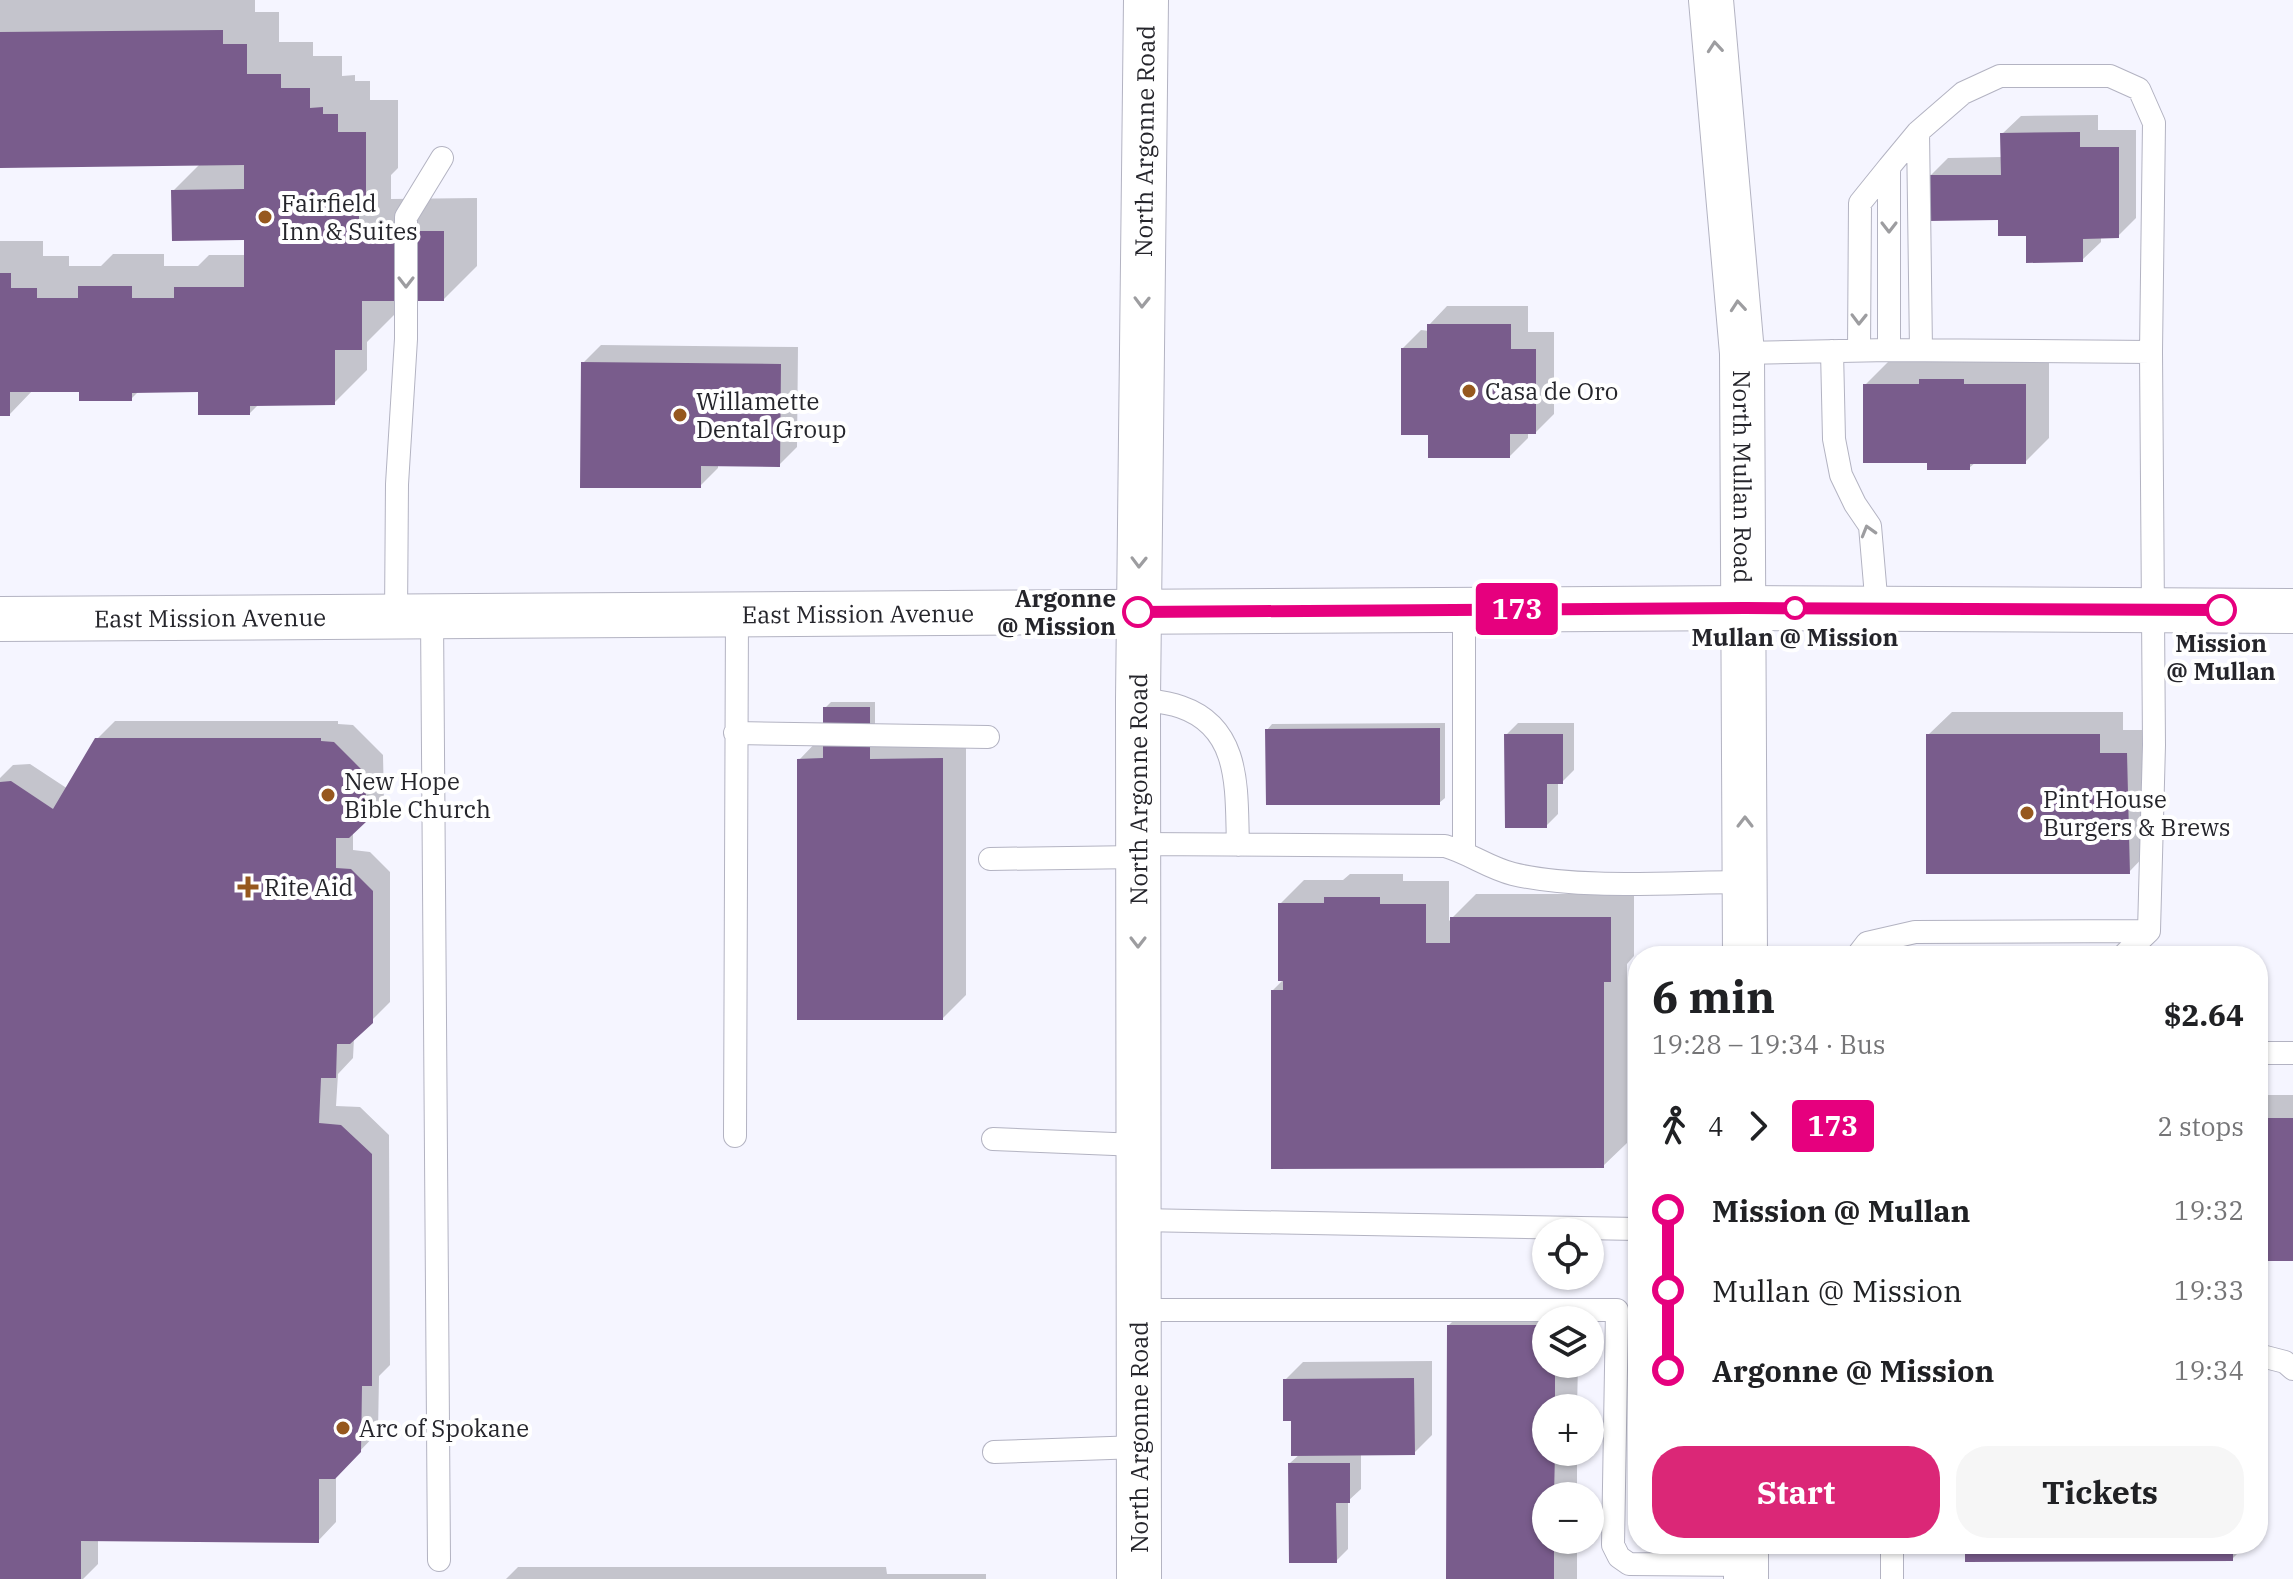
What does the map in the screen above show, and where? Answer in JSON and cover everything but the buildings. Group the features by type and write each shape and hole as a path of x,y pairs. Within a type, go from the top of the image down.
{"main road":[{"name":"North Argonne Road","path":"1139,1579 1138,612 1146,0"},
{"name":"North Mullan Road","path":"1711,0 1742,353 1745,946"},
{"name":"East Mission Avenue","path":"0,619 1745,608 2293,611"}],"lane":[{"path":"1859,350 1860,203 1918,132 1963,93 2000,76 2110,76 2139,89 2154,123 2151,352 2154,745 2149,931 2133,946"},
{"path":"1918,132 1921,350"},
{"path":"439,1560 414,616 397,484 406,339 406,217 442,158"},
{"path":"1889,167 1889,350"},
{"path":"1742,353 1859,350 2151,352"},
{"path":"1832,351 1834,439 1841,475 1870,526 1877,608"},
{"path":"1464,610 1464,852"},
{"path":"735,1136 737,614"},
{"path":"1138,699 1181,707 1206,720 1225,741 1235,779 1238,845"},
{"path":"735,733 988,737"},
{"path":"990,859 1238,845 1445,846 1510,873 1539,879 1745,882"},
{"path":"1865,946 1915,932 2149,931"},
{"path":"2268,1053 2293,1053"},
{"path":"993,1139 1138,1145"},
{"path":"1139,1220 1628,1229"},
{"path":"1139,1310 1617,1310 1613,1545 1619,1557 1629,1564 1746,1563"},
{"path":"2268,1358 2285,1362 2293,1369"},
{"path":"994,1452 1139,1447"},
{"path":"1892,1554 1892,1579"}],"bus line":[{"name":"173","path":"1138,612 1745,608 2221,610"}],"place":[{"name":"Fairfield Inn & Suites","path":"265,217"},
{"name":"Casa de Oro","path":"1469,391"},
{"name":"Willamette Dental Group","path":"680,415"},
{"name":"Mullan @ Mission","path":"1795,608"},
{"name":"Mission @ Mullan","path":"2221,610"},
{"name":"Argonne @ Mission","path":"1138,612"},
{"name":"New Hope Bible Church","path":"328,795"},
{"name":"Pint House Burgers & Brews","path":"2027,813"},
{"name":"Rite Aid","path":"248,887"},
{"name":"Arc of Spokane","path":"343,1428"}]}
